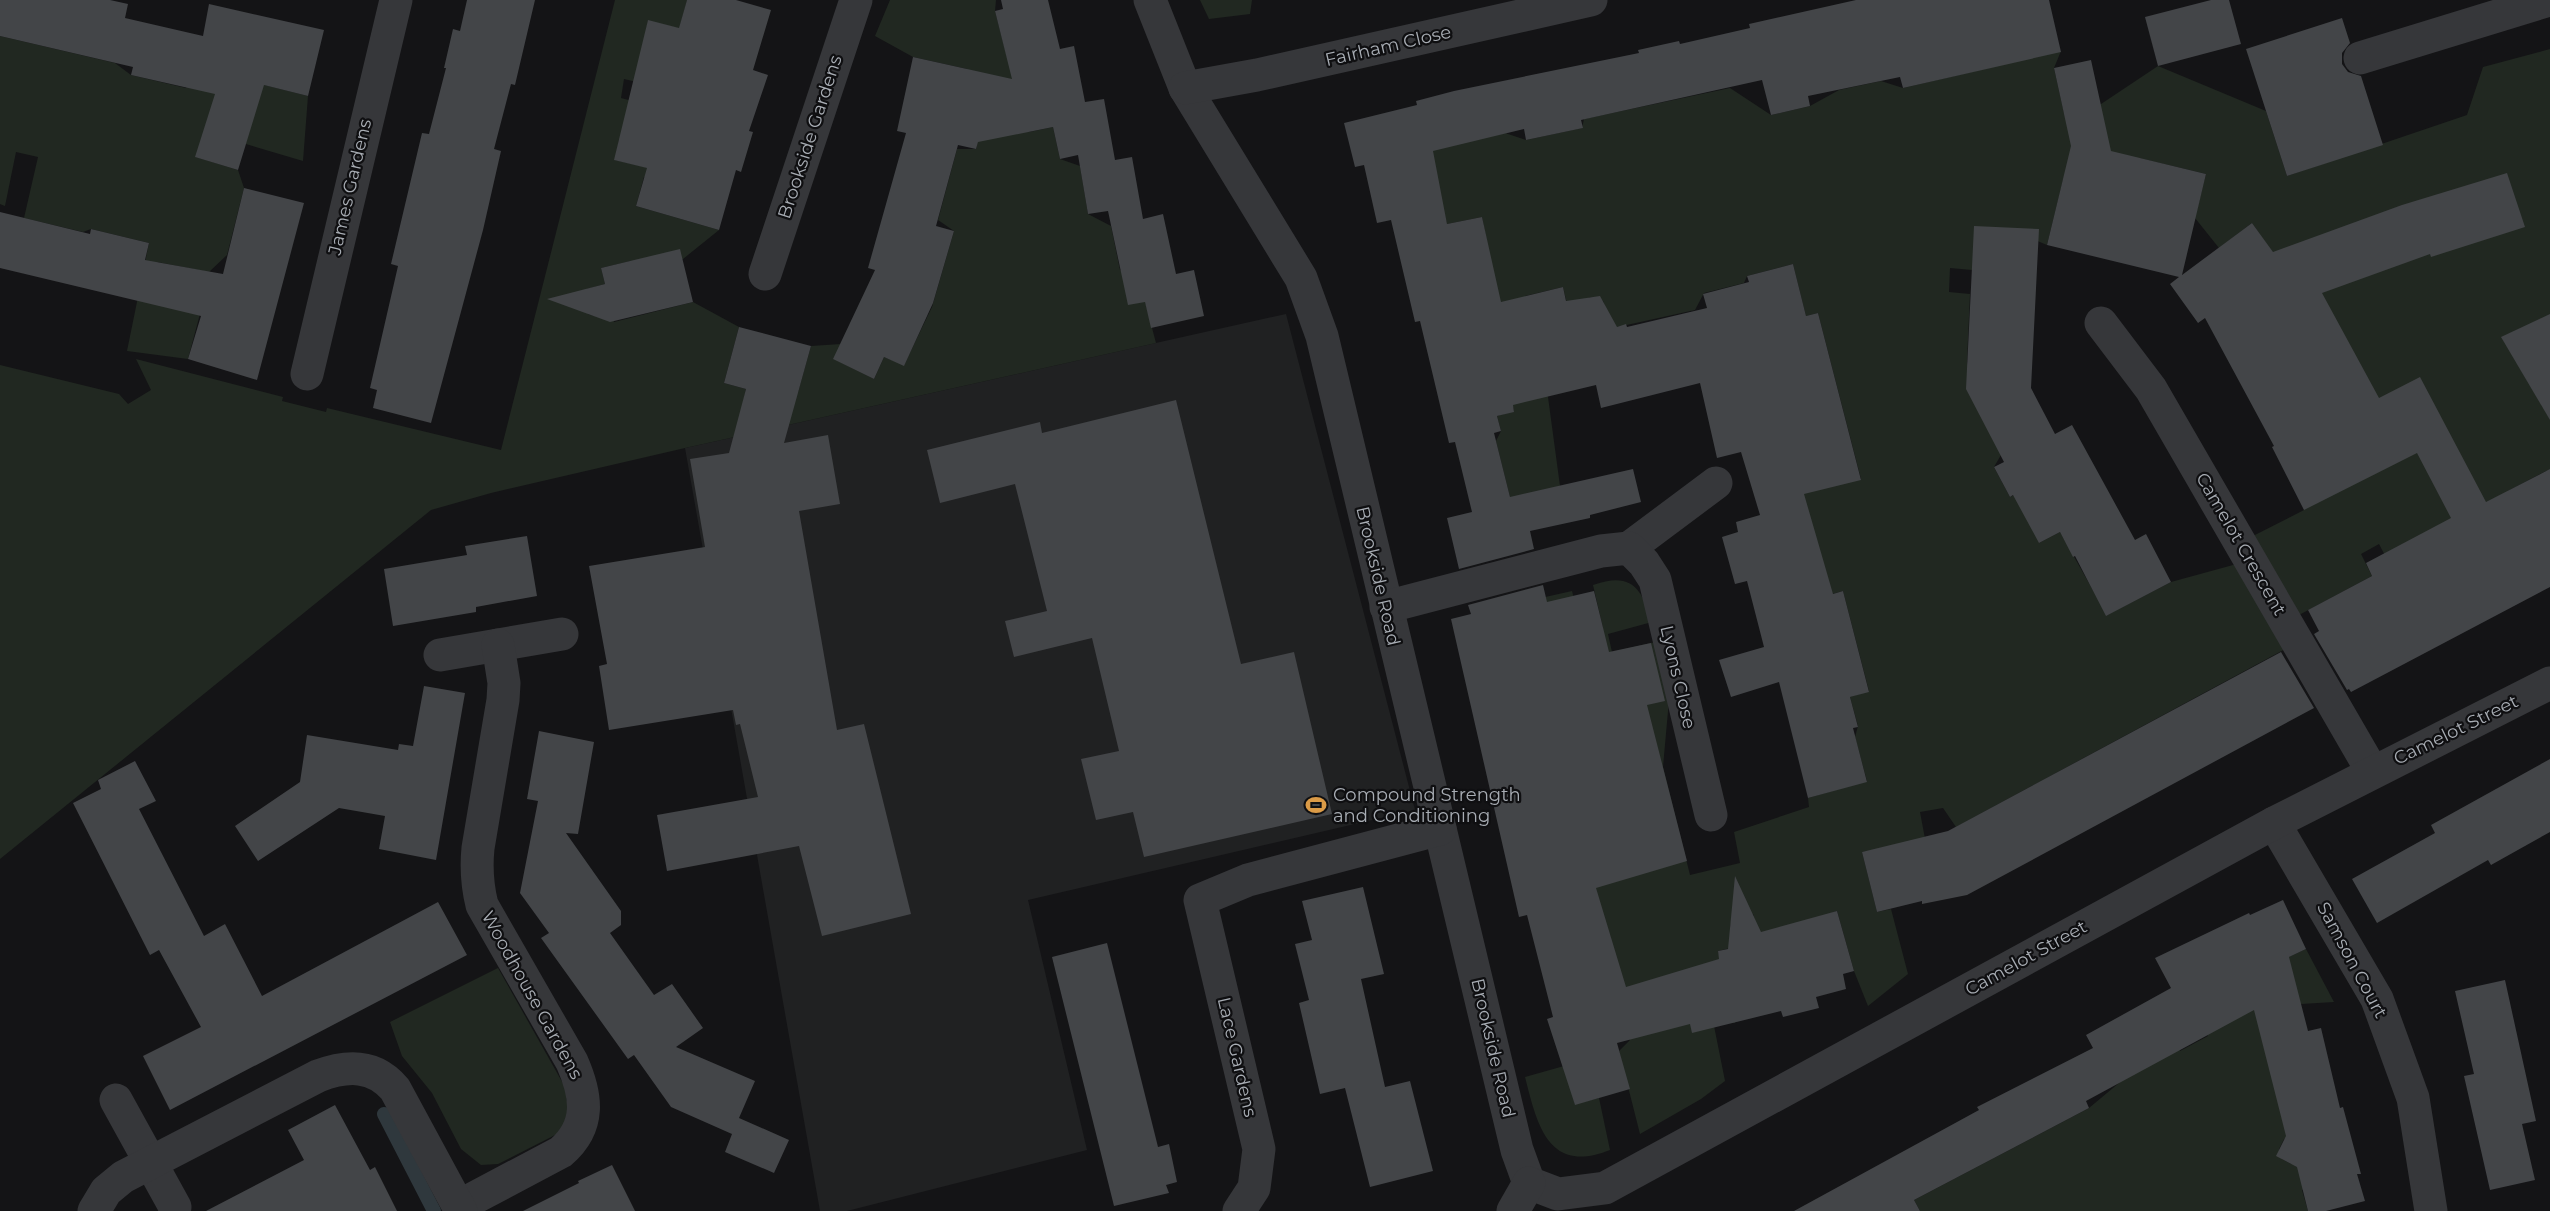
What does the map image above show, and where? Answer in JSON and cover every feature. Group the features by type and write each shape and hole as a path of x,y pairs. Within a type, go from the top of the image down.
{"street":[{"name":"James Gardens","path":"307,374 395,0"},
{"name":"Brookside Gardens","path":"765,274 856,0"},
{"name":"Brookside Road","path":"1150,0 1185,88 1301,278 1322,336 1517,1150 1529,1183"},
{"name":"Fairham Close","path":"1185,88 1543,6 1591,0"},
{"path":"2360,58 2549,0"},
{"name":"Camelot Crescent","path":"2101,323 2151,389 2372,771"},
{"path":"1386,607 1601,551 1629,548 1716,483"},
{"name":"Lyons Close","path":"1629,548 1644,563 1655,580 1711,814"},
{"path":"440,655 562,634"},
{"name":"Woodhouse Gardens","path":"94,1211 106,1191 123,1177 150,1161 318,1076 339,1068 356,1068 379,1073 395,1089 460,1209 561,1152 572,1143 585,1114 582,1084 572,1062 482,905 478,888 476,870 478,848 503,700 504,683 498,645"},
{"name":"Camelot Street","path":"1529,1183 1558,1194 1605,1188 2274,822 2550,683"},
{"name":"Samson Court","path":"2274,822 2377,999 2413,1098 2431,1211"},
{"name":"Lace Gardens","path":"1239,1211 1254,1188 1259,1149 1200,900 1248,880 1440,829"},
{"path":"116,1100 175,1207"},
{"path":"1513,1211 1529,1183"}],"shaded area":[{"path":"615,0 714,0 712,8 687,1 680,26 702,32 675,120 664,117 655,145 665,148 655,180 644,177 636,206 719,230 683,259 634,271 631,261 601,268 605,284 587,289 584,297 588,314 594,316 611,312 614,322 693,302 739,327 724,383 746,389 742,407 769,414 776,387 798,392 811,346 841,344 845,346 838,361 874,379 884,357 904,365 932,307 954,231 938,220 957,149 976,149 987,103 961,97 967,69 913,57 875,36 890,0 996,0 995,11 1007,57 1023,56 1031,100 1025,114 1029,132 1053,127 1060,159 1080,166 1088,214 1111,226 1120,270 1140,282 1156,343 685,448 491,493 431,510 0,859 0,365 119,394 128,404 151,390 136,359 283,397 282,401 326,412 327,408 501,450","holes":["648,21 698,33 693,53 644,40","624,79 675,91 670,111 621,98","619,140 658,148 654,169 615,160"]},
{"path":"1200,0 1252,0 1250,14 1209,19"},
{"path":"0,36 115,63 131,75 186,88 195,74 253,82 308,96 303,161 246,144 196,157 238,170 244,188 227,255 209,272 157,262 205,295 188,359 127,351 149,243 91,229 83,232 24,218 38,157 16,152 5,206 0,204"},
{"path":"2550,49 2550,479 2546,471 2508,491 2403,590 2379,544 2361,554 2372,576 2299,615 2251,537 2304,510 2273,253 2252,223 2219,248 2195,218 2206,174 2139,158 2063,180 2047,245 2007,228 1972,270 1950,268 1949,292 1970,294 1967,362 2001,455 1994,467 2010,497 2036,483 2039,543 2060,532 2107,615 2171,582 2244,562 2289,647 1956,827 1943,808 1920,812 1926,844 1862,852 1877,912 1891,909 1908,974 1868,1006 1854,971 1837,911 1761,941 1753,914 1734,914 1730,926 1735,947 1718,951 1735,1023 1713,1021 1725,1081 1701,1099 1640,1134 1619,1051 1630,1040 1610,935 1605,933 1510,605 1572,591 1583,633 1603,628 1593,585 1617,580 1626,582 1639,592 1652,622 1608,634 1612,652 1655,642 1669,700 1663,767 1690,875 1740,863 1734,832 1809,807 1808,798 1867,781 1855,737 1858,726 1850,697 1869,691 1843,591 1801,603 1801,486 1861,479 1818,313 1806,316 1793,264 1747,276 1744,283 1704,293 1695,310 1613,328 1603,301 1587,298 1579,304 1575,337 1563,287 1525,296 1548,397 1560,486 1522,500 1510,497 1496,441 1501,431 1497,416 1514,411 1504,363 1482,217 1447,224 1426,150 1505,133 1526,140 1582,128 1584,119 1730,88 1771,115 1810,106 1839,90 1881,81 1903,88 2061,51 2054,68 2064,113 2101,104 2158,66 2266,111 2287,176 2467,115 2483,67"},
{"path":"1286,314 1415,810 1028,900 1087,1150 847,1211 820,1211 685,448"},
{"path":"2306,949 2334,1002 2301,1004 2268,1012 2303,1134 2284,1139 2279,1149 2282,1159 2291,1164 2299,1163 2306,1188 2302,1190 2308,1211 1920,1211 1914,1200 2089,1108 2173,1038 2180,1051 2208,1036 2190,1002"},
{"path":"498,968 565,1087 569,1116 561,1132 498,1164 481,1165 461,1149 432,1093 402,1056 390,1022"},
{"path":"1564,1066 1575,1104 1599,1098 1610,1150 1589,1156 1572,1156 1559,1150 1541,1127 1525,1077"}],"building":[{"path":"0,0 110,0 128,4 125,18 203,36 209,4 324,30 308,96 264,85 238,170 195,157 215,94 131,75 133,67 0,36"},
{"path":"467,0 535,0 515,85 511,84 494,149 501,151 483,230 431,423 373,408 377,390 370,388 398,266 391,264 422,133 429,134 446,68 444,68 453,29 460,31"},
{"path":"687,0 736,0 771,10 753,70 768,75 749,131 753,132 741,172 736,170 719,230 636,206 647,168 614,160 648,20 679,28"},
{"path":"1001,0 1048,0 1060,49 1074,46 1085,102 1104,99 1115,160 1132,157 1143,219 1163,214 1176,274 1194,270 1204,316 1151,328 1145,302 1128,305 1108,211 1088,214 1078,155 1060,159 1053,127 978,142 976,149 958,145 936,226 954,231 933,303 904,366 884,357 874,379 833,359 875,270 868,268 906,133 897,131 913,57 1012,79 995,11 1003,9"},
{"path":"1856,0 2049,0 2061,52 1903,88 1900,77 1808,96 1810,106 1771,115 1762,80 1581,120 1583,128 1526,140 1524,129 1433,151 1447,224 1482,217 1501,302 1563,287 1566,301 1600,296 1617,327 1626,324 1627,327 1707,308 1703,294 1749,282 1747,276 1793,264 1806,316 1818,313 1861,480 1804,494 1833,594 1843,591 1869,692 1850,697 1858,727 1853,728 1867,782 1808,798 1779,682 1731,697 1719,660 1764,647 1747,581 1735,584 1722,537 1738,532 1736,522 1760,515 1741,452 1717,458 1700,383 1601,408 1596,385 1513,405 1514,412 1497,416 1501,431 1494,433 1510,497 1633,469 1641,502 1590,515 1590,518 1530,531 1534,549 1459,569 1447,518 1472,512 1455,442 1449,443 1420,321 1415,322 1391,220 1377,223 1364,165 1355,167 1344,123 1417,105 1416,101 1454,91 1639,53 1638,50 1679,41 1680,44 1750,28 1749,24"},
{"path":"2211,0 2229,0 2241,44 2158,66 2145,17"},
{"path":"2342,18 2350,43 2342,53 2342,64 2348,72 2361,76 2383,145 2287,176 2246,49"},
{"path":"2091,60 2111,151 2206,174 2182,275 2252,223 2273,252 2402,205 2507,173 2525,227 2431,257 2430,254 2322,293 2379,398 2420,377 2486,502 2550,469 2550,587 2351,692 2347,690 2314,634 2319,631 2308,610 2372,576 2366,563 2451,518 2417,453 2304,510 2272,447 2274,446 2205,318 2198,323 2170,284 2179,277 2047,245 2071,146 2054,68"},
{"path":"244,188 304,203 257,380 188,359 201,316 0,268 0,212 90,234 91,229 149,243 145,260 223,274"},
{"path":"1974,226 2039,229 2031,388 2055,434 2072,425 2135,540 2146,534 2171,582 2106,616 2060,532 2039,543 2013,495 2010,497 1994,467 2004,462 1966,389"},
{"path":"680,249 693,302 610,322 547,299 605,284 601,268"},
{"path":"2550,314 2550,420 2501,337"},
{"path":"739,327 811,346 784,443 828,435 840,504 799,511 837,730 864,724 911,914 822,936 799,846 667,871 657,815 758,797 740,724 736,725 733,710 609,730 599,666 607,664 589,566 705,547 690,459 729,453 746,389 724,383"},
{"path":"1176,400 1241,664 1294,652 1332,814 1144,857 1133,812 1096,820 1081,759 1119,751 1092,638 1014,657 1005,621 1047,611 1015,484 940,503 927,450 1040,422 1042,433"},
{"path":"527,536 537,596 476,607 476,612 393,626 384,569 467,555 465,546"},
{"path":"1543,585 1547,602 1594,591 1609,652 1651,643 1665,701 1647,705 1687,861 1596,888 1626,987 1719,959 1718,951 1728,949 1735,876 1761,932 1837,911 1854,971 1843,974 1846,989 1816,997 1819,1008 1783,1017 1781,1011 1692,1033 1690,1024 1617,1043 1630,1089 1575,1105 1547,1019 1553,1017 1527,915 1519,917 1451,619 1471,614 1468,605"},
{"path":"2281,652 2314,708 1967,895 1922,904 1922,901 1877,912 1862,852 1948,831"},
{"path":"424,686 465,693 436,860 379,849 385,816 339,808 258,861 235,826 300,782 307,735 398,750 399,744 413,746"},
{"path":"539,731 594,742 578,834 566,833 621,911 621,925 610,933 654,995 672,984 703,1028 676,1047 755,1081 739,1118 789,1140 774,1173 725,1152 732,1134 671,1107 634,1055 628,1059 541,938 549,933 520,893 538,801 527,799"},
{"path":"2550,759 2550,832 2491,865 2488,860 2377,923 2352,879 2435,833 2431,825"},
{"path":"135,761 156,801 139,809 204,936 225,924 262,996 438,902 467,955 170,1110 143,1056 201,1027 159,950 150,955 73,803 101,789 98,780"},
{"path":"1363,887 1384,974 1361,979 1385,1087 1410,1081 1433,1171 1370,1187 1345,1088 1320,1094 1299,1003 1309,1000 1295,944 1312,940 1302,901"},
{"path":"2283,900 2306,949 2289,957 2308,1031 2321,1028 2340,1108 2343,1107 2361,1174 2357,1174 2365,1201 2326,1211 2308,1211 2297,1167 2276,1156 2286,1136 2254,1010 2086,1101 2089,1108 1914,1200 1920,1211 1794,1211 1979,1110 1977,1107 2093,1048 2086,1035 2171,988 2155,958 2249,913 2250,915"},
{"path":"1107,943 1158,1147 1169,1144 1177,1182 1166,1185 1169,1193 1114,1206 1052,957"},
{"path":"2505,980 2536,1121 2522,1124 2535,1180 2490,1190 2464,1076 2474,1074 2455,991"},
{"path":"335,1105 370,1170 375,1167 397,1211 206,1211 304,1160 288,1130"},
{"path":"612,1165 635,1211 523,1211 579,1183 578,1181"}],"waterway":[{"path":"384,1114 434,1211"}],"place":[{"name":"Compound Strength and Conditioning","path":"1316,805"}]}
